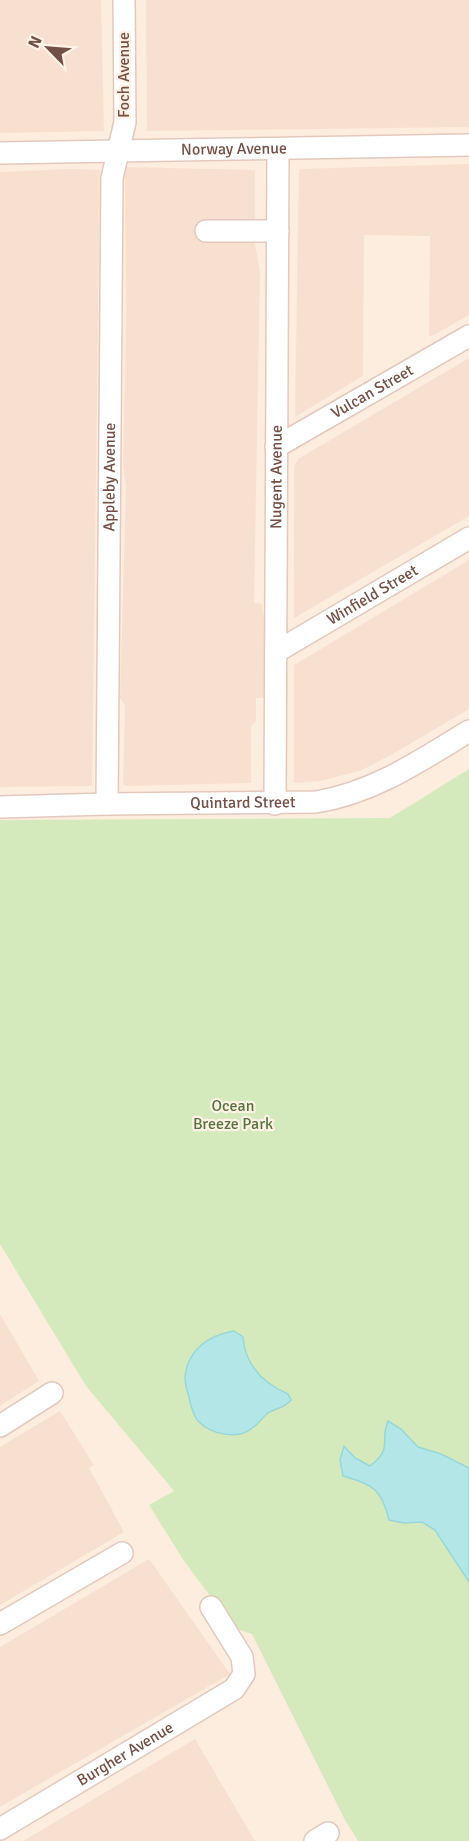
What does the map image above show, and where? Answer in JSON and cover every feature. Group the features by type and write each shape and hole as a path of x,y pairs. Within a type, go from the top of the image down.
{"street":[{"name":"Foch Avenue","path":"118,150 125,122 124,0"},
{"name":"Norway Avenue","path":"0,153 469,146"},
{"name":"Appleby Avenue","path":"108,804 112,178 118,150"},
{"name":"Nugent Avenue","path":"275,804 278,150"},
{"path":"207,231 278,231"},
{"name":"Vulcan Street","path":"276,447 469,336"},
{"name":"Winfield Street","path":"276,652 469,538"},
{"name":"Quintard Street","path":"0,807 316,802 363,790 405,770 469,731"},
{"path":"0,1426 52,1393"},
{"path":"0,1624 122,1553"},
{"name":"Burgher Avenue","path":"0,1829 234,1689 244,1674 242,1657 211,1607"}],"shaded area":[{"path":"0,0 101,0 104,131 0,133"},
{"path":"146,0 469,0 469,127 147,131"},
{"path":"469,164 469,315 429,336 430,236 364,235 363,376 295,417 299,169"},
{"path":"125,167 255,170 255,244 260,271 254,603 262,604 266,635 265,698 256,698 256,721 251,726 251,783 127,786 123,784 125,705 120,698 126,489 123,463 126,324"},
{"path":"100,170 92,786 0,787 0,172"},
{"path":"469,358 469,516 294,618 294,466 298,459"},
{"path":"469,560 469,709 362,770 321,781 294,783 294,665"},
{"path":"0,1314 39,1381 0,1406"},
{"path":"60,1411 94,1465 89,1468 124,1532 0,1605 0,1447"},
{"path":"149,1559 230,1674 0,1807 0,1647"},
{"path":"195,1739 255,1841 23,1841"}],"green space":[{"name":"Ocean Breeze Park","path":"469,769 469,1841 358,1841 345,1820 252,1634 234,1628 184,1561 149,1505 174,1491 86,1386 0,1244 0,820 390,818"}],"water":[{"path":"234,1331 243,1337 247,1356 257,1372 263,1379 288,1394 291,1400 268,1413 251,1429 232,1435 210,1430 197,1420 191,1407 185,1378 190,1359 201,1345 216,1336"},
{"path":"388,1421 401,1429 418,1447 441,1454 469,1468 469,1582 435,1530 422,1522 404,1523 389,1520 383,1502 375,1490 362,1482 343,1476 340,1460 344,1446 355,1458 370,1466 384,1449"}]}
